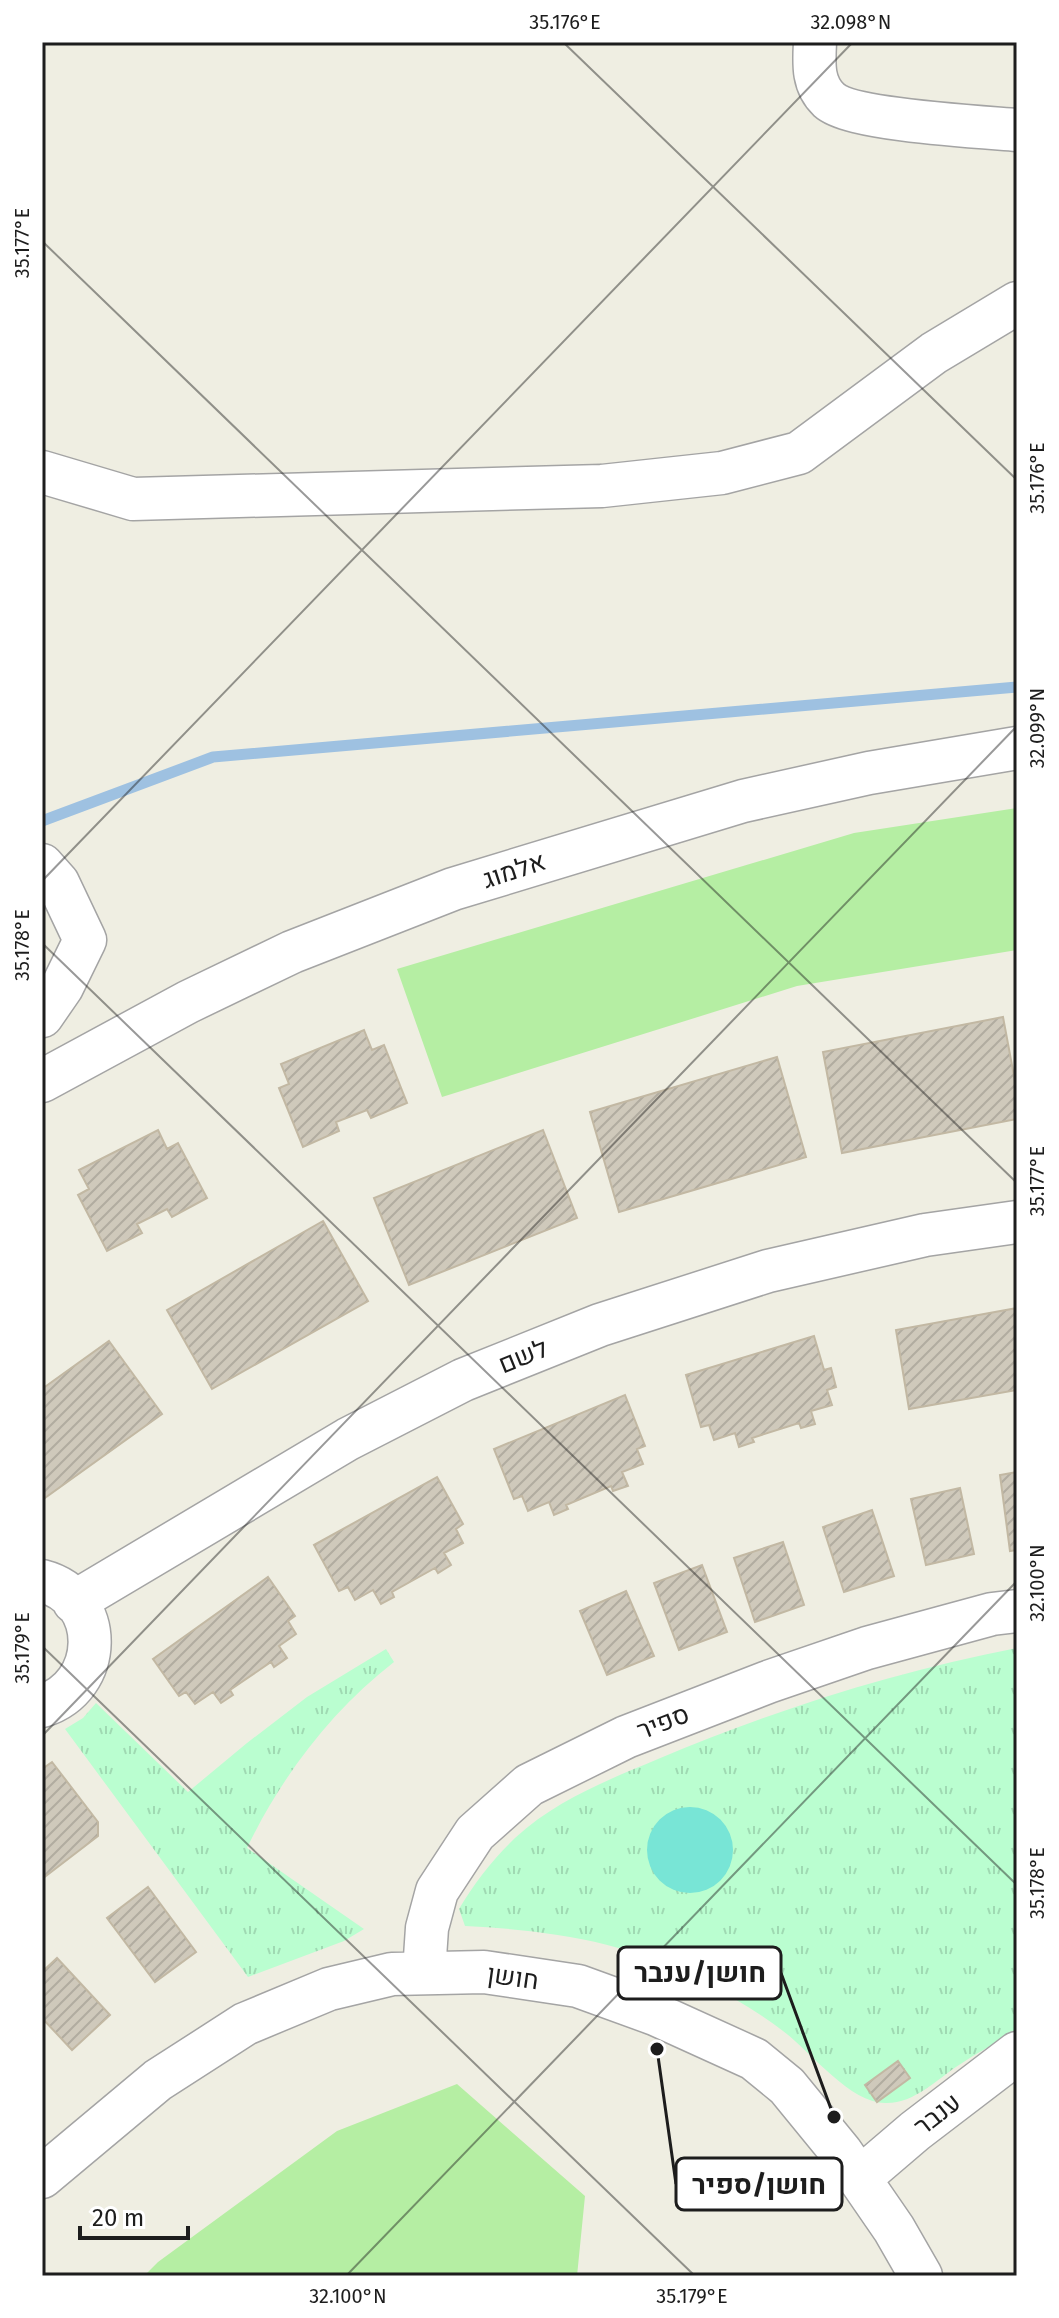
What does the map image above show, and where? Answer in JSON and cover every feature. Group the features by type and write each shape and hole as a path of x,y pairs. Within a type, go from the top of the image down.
{"street":[{"path":"815,42 813,75 829,101 862,113 1017,130"},
{"path":"42,472 133,499 602,486 722,473 799,453 934,353 1017,303"},
{"name":"אלמוג","path":"42,1081 188,1002 292,952 453,889 743,801 869,773 1017,748"},
{"path":"42,865 58,883 85,940 62,987 42,1016"},
{"name":"לשם","path":"58,1592 463,1380 600,1325 768,1271 925,1235 1017,1222"},
{"path":"42,1706 55,1702 72,1689 85,1671 90,1650 89,1628 58,1592"},
{"name":"ספיר","path":"424,1972 427,1928 437,1891 475,1833 529,1785 626,1737 768,1682 867,1648 992,1614 1017,1611"},
{"name":"חושן","path":"42,2177 158,2080 245,2024 329,1989 392,1974 484,1972 578,1986 655,2014 754,2059 787,2086 860,2178 921,2276"},
{"name":"ענבר","path":"860,2178 915,2131 1017,2053"}],"green space":[{"path":"1017,808 1017,950 797,986 442,1097 397,969 854,833"},
{"path":"1017,1648 1017,2031 906,2100 885,2103 858,2095 783,2031 753,2010 672,1967 586,1940 465,1926 459,1909 500,1854 531,1825 583,1792 702,1741 835,1694"},
{"path":"386,1649 394,1662 349,1702 310,1747 275,1796 247,1848 364,1929 344,1941 248,1977 65,1729 83,1718 96,1703 188,1792 307,1697"},
{"path":"457,2084 585,2196 577,2276 144,2276 158,2262 337,2131"}],"shaded area":[{"path":"690,1807 707,1810 721,1819 730,1833 733,1850 730,1867 721,1881 707,1890 690,1893 673,1890 659,1881 650,1867 647,1850 650,1833 659,1819 673,1810"}],"building":[{"path":"1003,1017 1017,1092 1017,1119 842,1153 823,1052"},
{"path":"364,1030 372,1050 384,1045 407,1103 371,1118 367,1110 336,1122 339,1131 303,1147 279,1088 289,1084 281,1064"},
{"path":"777,1057 806,1157 619,1212 590,1112"},
{"path":"158,1130 167,1149 178,1143 207,1198 172,1217 167,1209 137,1224 142,1233 107,1251 78,1195 89,1189 79,1170"},
{"path":"543,1130 577,1218 409,1285 374,1198"},
{"path":"323,1221 368,1301 212,1389 167,1310"},
{"path":"1017,1308 1017,1390 909,1409 896,1330"},
{"path":"814,1336 824,1370 831,1368 836,1387 827,1390 832,1405 811,1411 815,1424 801,1428 799,1423 752,1438 754,1442 739,1447 735,1433 714,1440 709,1425 701,1427 686,1375"},
{"path":"109,1341 162,1414 42,1500 42,1389"},
{"path":"625,1395 645,1446 637,1449 643,1464 622,1472 628,1486 613,1491 611,1486 566,1505 568,1509 554,1515 549,1502 528,1511 522,1496 514,1499 494,1449"},
{"path":"1017,1472 1017,1550 1010,1551 1000,1475"},
{"path":"437,1477 463,1524 456,1529 463,1543 444,1553 451,1565 438,1573 435,1568 392,1592 394,1597 381,1604 373,1590 355,1600 348,1587 339,1591 314,1545"},
{"path":"960,1488 974,1554 926,1565 911,1499"},
{"path":"872,1510 894,1576 844,1592 823,1527"},
{"path":"783,1542 804,1605 755,1622 734,1558"},
{"path":"702,1565 727,1632 679,1650 654,1583"},
{"path":"268,1577 295,1616 288,1621 296,1634 279,1646 287,1658 274,1667 271,1662 230,1690 233,1695 221,1703 213,1692 195,1704 186,1692 179,1696 153,1659"},
{"path":"626,1591 654,1656 607,1675 580,1611"},
{"path":"52,1762 98,1822 98,1836 42,1879 42,1769"},
{"path":"148,1887 196,1952 155,1982 107,1918"},
{"path":"57,1958 110,2015 72,2050 42,2018 42,1972"},
{"path":"898,2061 910,2078 877,2102 865,2085"}],"waterway":[{"path":"42,821 213,757 1017,687"}],"place":[{"name":"חושן/ספיר","path":"657,2049"},
{"name":"חושן/ענבר","path":"834,2117"}]}
